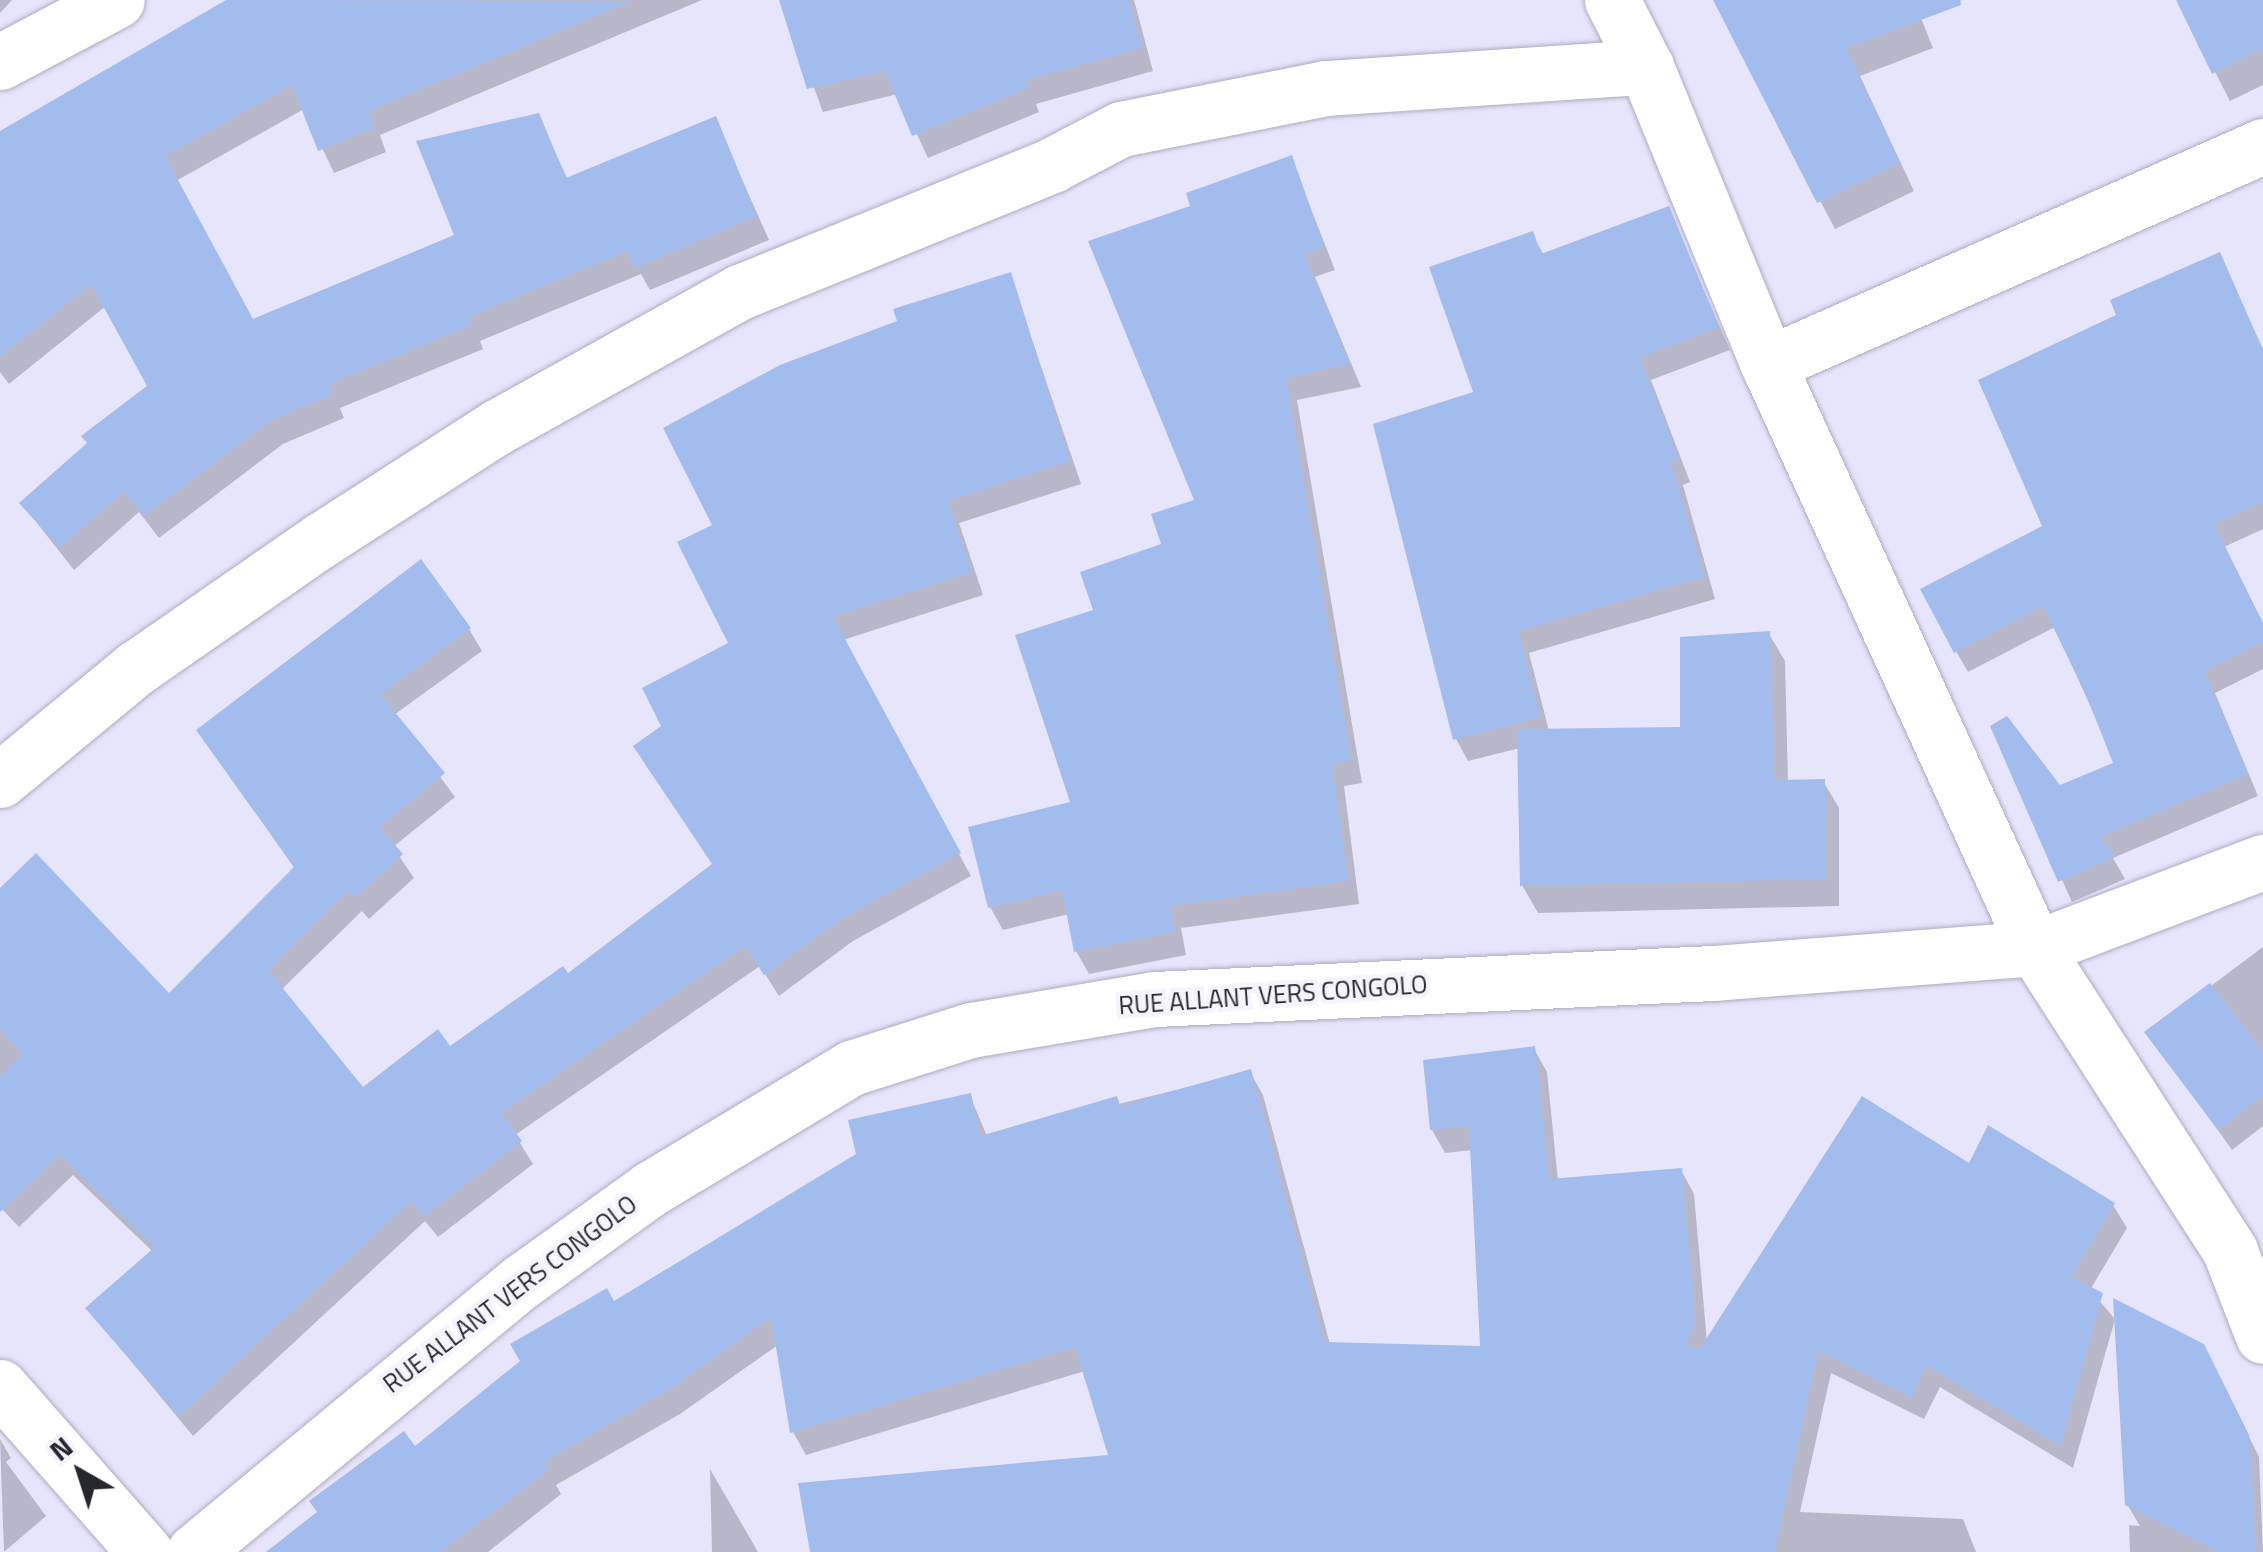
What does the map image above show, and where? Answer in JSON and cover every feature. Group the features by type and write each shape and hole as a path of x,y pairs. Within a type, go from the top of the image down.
{"street":[{"path":"0,62 117,0"},
{"path":"1612,0 1646,67 1768,364 2036,948 2230,1251 2263,1336"},
{"path":"0,780 136,668 320,540 497,427 740,292 1052,165 1121,129 1326,88 1646,67"},
{"path":"1768,364 2263,146"},
{"name":"RUE ALLANT VERS CONGOLO","path":"194,1552 522,1281 650,1189 851,1068 970,1030 1155,999 1713,973 2036,948 2263,862"},
{"path":"0,1387 144,1552"}],"building":[{"path":"226,0 632,1 369,111 374,128 318,151 292,85 165,156 253,319 454,235 416,141 539,113 566,178 716,116 757,216 634,268 627,251 469,317 472,325 329,384 333,394 270,421 144,516 124,491 60,548 19,503 87,443 81,436 147,386 91,284 0,357 0,131"},
{"path":"779,0 1129,0 1142,48 1025,80 1028,88 912,136 885,71 807,89"},
{"path":"1713,0 1960,0 1961,5 1846,48 1900,163 1817,203"},
{"path":"2176,0 2263,0 2263,48 2212,74"},
{"path":"1292,155 1324,247 1304,254 1350,364 1286,378 1351,760 1332,764 1348,881 1170,906 1175,932 1074,952 1062,890 988,908 968,827 1070,802 1015,635 1093,610 1080,572 1161,544 1151,514 1194,500 1088,241 1190,206 1186,193"},
{"path":"1669,206 1719,327 1640,357 1679,459 1671,462 1704,577 1518,631 1540,717 1453,740 1373,424 1473,392 1429,267 1533,231 1541,254"},
{"path":"2220,252 2263,350 2263,502 2214,524 2263,623 2263,642 2204,671 2248,774 2100,837 2115,857 2058,882 1990,726 2007,716 2060,785 2113,763 2087,697 2043,606 1954,653 1920,589 2042,526 1978,380 2116,315 2110,300"},
{"path":"1011,272 1070,461 948,501 972,572 833,617 961,853 841,919 764,975 745,946 501,1113 522,1141 423,1217 411,1201 179,1416 85,1308 155,1247 59,1155 0,1212 0,1076 23,1054 0,1030 0,888 36,853 169,993 294,867 196,730 421,559 471,628 380,694 445,773 379,827 403,854 355,898 348,891 268,970 363,1087 438,1029 450,1046 563,966 568,973 712,864 633,746 661,726 642,688 728,643 677,542 712,525 663,428 780,365 897,321 893,309"},
{"path":"1770,631 1774,780 1825,779 1825,879 1520,886 1517,729 1680,727 1680,637"},
{"path":"2210,983 2263,1052 2263,1095 2218,1130 2144,1032"},
{"path":"1535,1046 1549,1179 1682,1168 1695,1320 1687,1344 1699,1350 1862,1096 1969,1163 1988,1125 2115,1203 2071,1277 2103,1293 2060,1446 1926,1365 1911,1398 1818,1351 1774,1552 810,1552 798,1483 1108,1455 1075,1347 790,1433 771,1317 667,1391 543,1462 549,1469 440,1552 266,1552 317,1512 309,1501 404,1431 415,1446 520,1361 510,1344 607,1288 614,1301 856,1154 848,1120 971,1093 980,1136 1117,1096 1120,1106 1251,1069 1324,1342 1480,1346 1469,1126 1430,1130 1423,1060"},
{"path":"2113,1298 2204,1344 2249,1435 2256,1552 2219,1552 2125,1505"}]}
